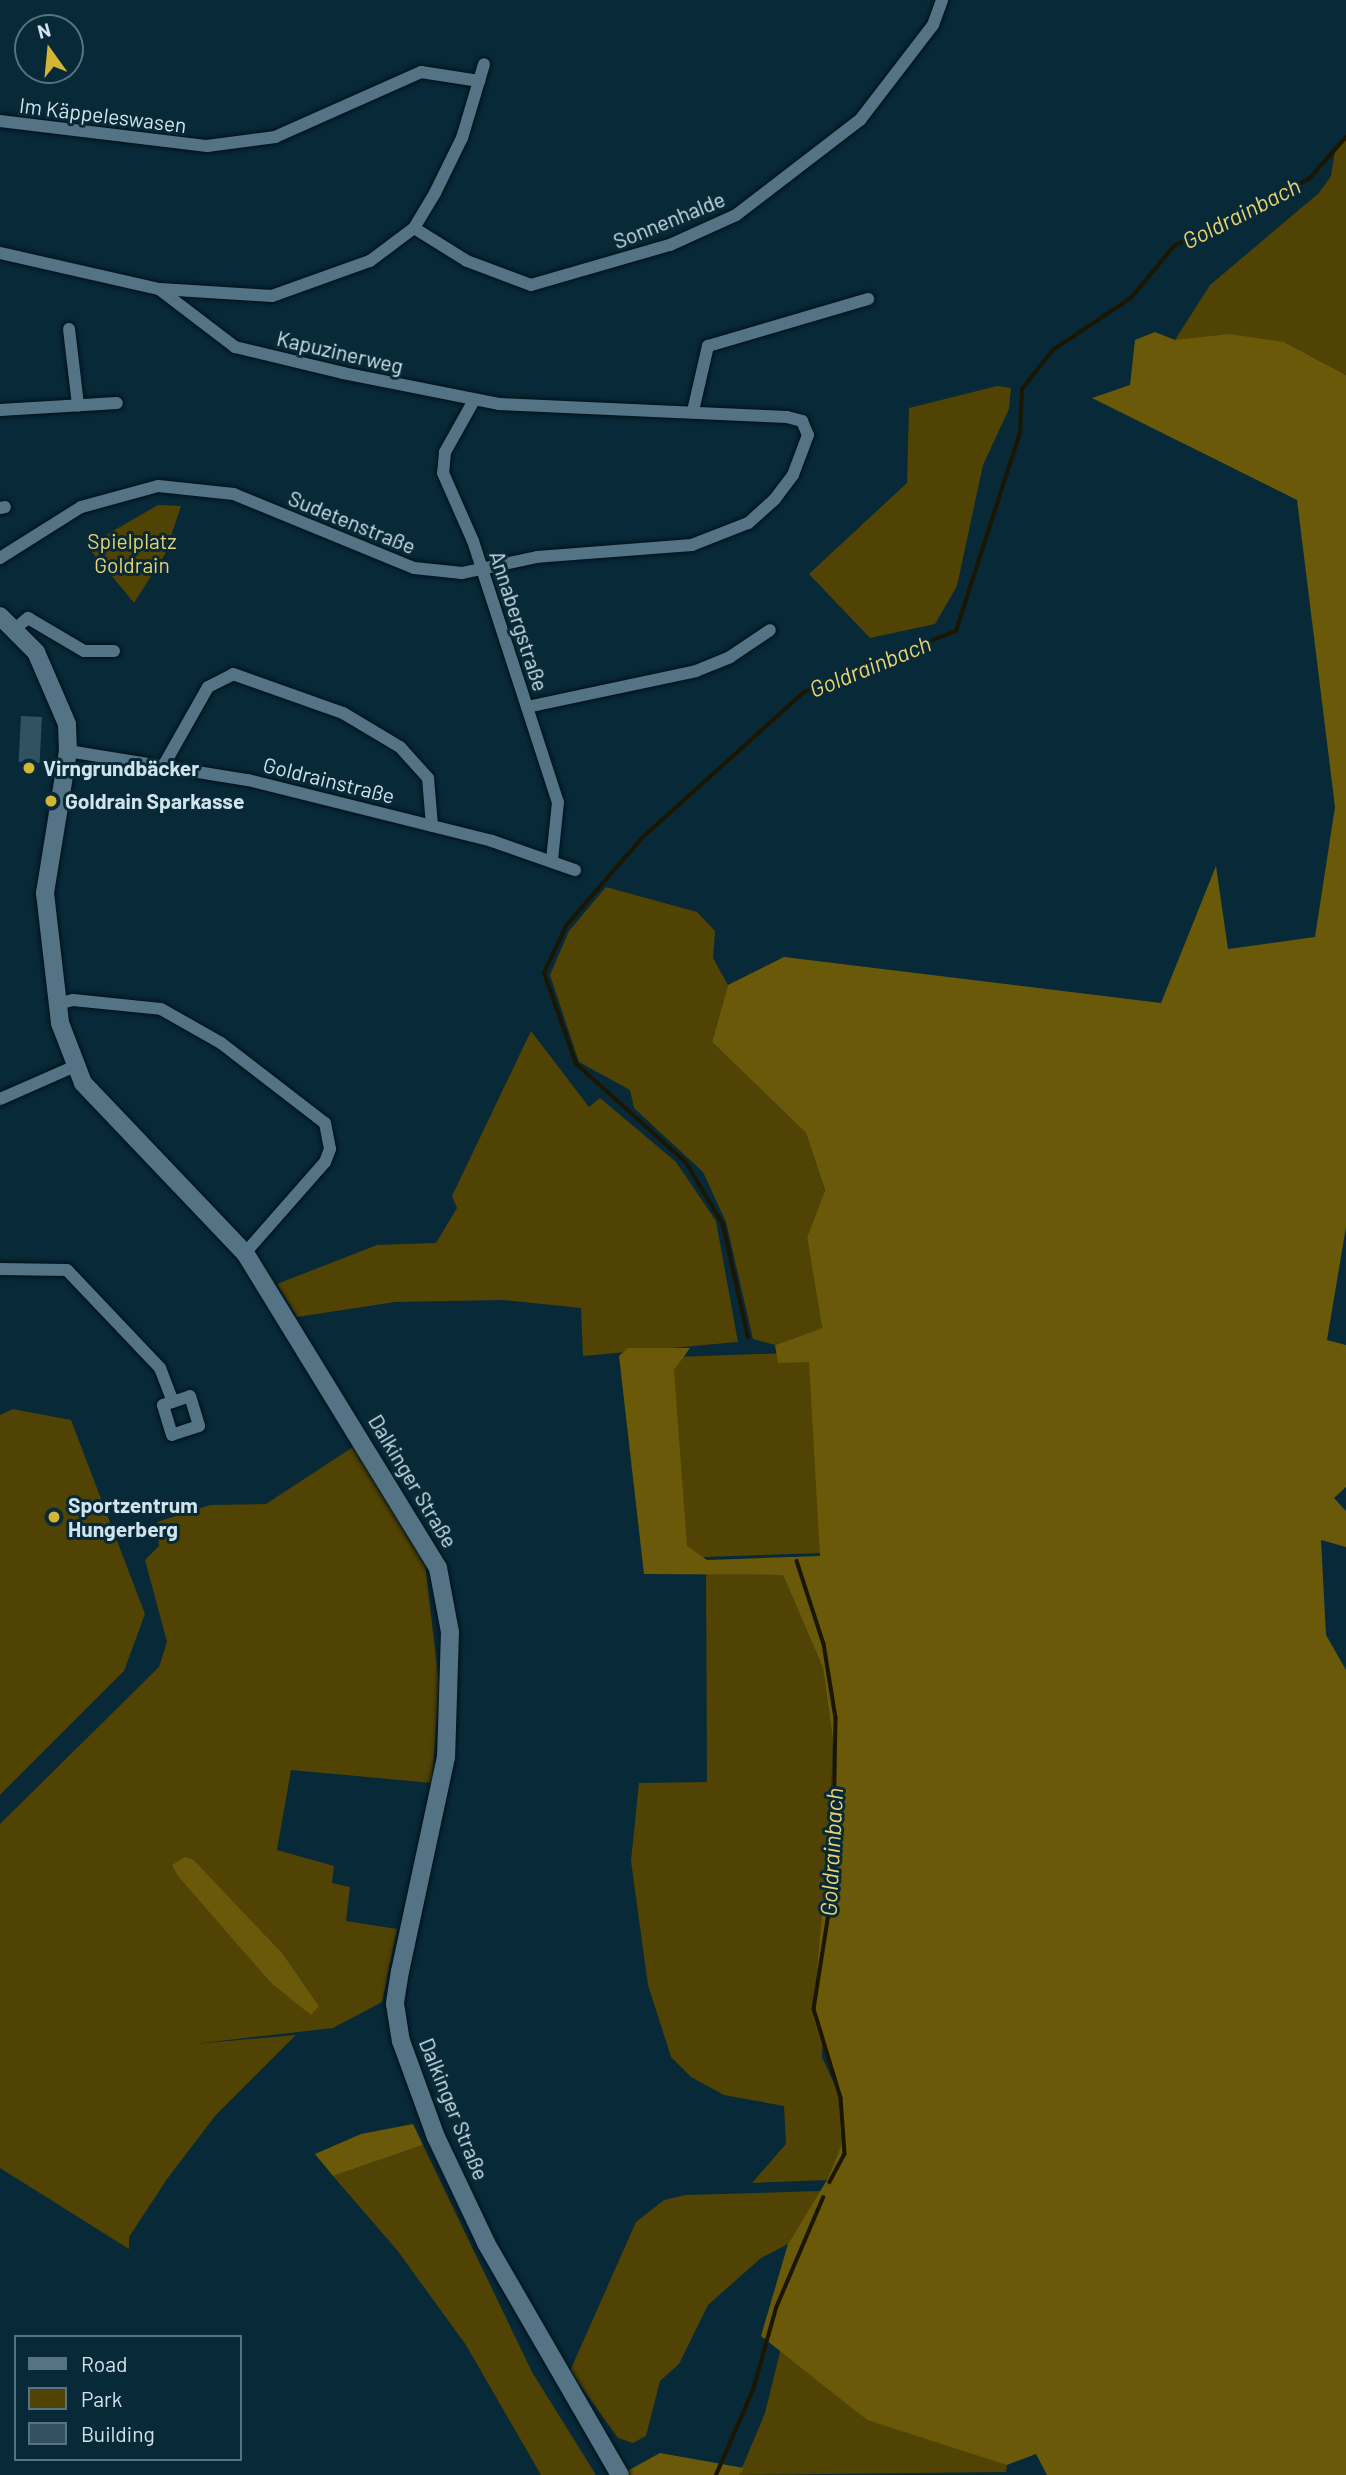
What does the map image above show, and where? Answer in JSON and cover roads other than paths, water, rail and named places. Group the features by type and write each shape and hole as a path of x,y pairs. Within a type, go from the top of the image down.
{"street":[{"name":"Sonnenhalde","path":"414,228 467,261 531,285 670,245 736,215 860,120 933,25 942,0"},
{"path":"159,289 272,296 370,261 414,228 462,138 485,64"},
{"name":"Im Käppeleswasen","path":"0,121 207,146 275,137 421,72 479,81"},
{"name":"Kapuzinerweg","path":"0,253 159,289 235,347 473,402 694,411 802,421"},
{"path":"694,411 708,346 868,299"},
{"path":"69,329 78,405"},
{"name":"Annabergstraße","path":"473,402 445,452 443,474 483,569 559,811 552,860"},
{"path":"0,410 117,403"},
{"name":"Sudetenstraße","path":"0,558 81,507 124,492 197,486 234,494 414,568 483,569 537,557 716,540 748,523 793,475 808,435 802,421"},
{"name":"Dalkinger Straße","path":"0,616 16,628 48,673 67,724 68,751 45,893 56,1004 82,1083 136,1143 245,1253 438,1568 450,1632 446,1756 400,1971 395,2004 401,2041 436,2137 486,2243 620,2475"},
{"path":"16,628 28,618 84,652 114,651"},
{"path":"527,707 696,671 730,657 770,630"},
{"path":"165,763 208,687 233,674 343,713 400,747 428,778 432,826"},
{"name":"Goldrainstraße","path":"68,751 165,763 432,826 552,860 575,870"},
{"path":"56,1004 73,1000 161,1009 206,1033 325,1123 330,1149 325,1162 245,1253"},
{"path":"0,1099 75,1066"},
{"path":"0,1269 67,1270 160,1368 173,1402"}],"waterway":[{"name":"Goldrainbach","path":"748,1338 723,1225 686,1163 576,1064 544,973 566,926 642,838 804,692 956,631 1020,433 1022,389 1053,350 1131,298 1174,246 1309,179 1346,137"},
{"name":"Goldrainbach","path":"797,1561 824,1644 836,1718 833,1888 814,2009 841,2098 845,2154 830,2182"},
{"name":"Goldrainbach","path":"716,2475 753,2390 776,2308 823,2198"}],"place":[{"name":"Virngrundbäcker","path":"29,768"},
{"name":"Goldrain Sparkasse","path":"51,801"},
{"name":"Sportzentrum Hungerberg","path":"54,1517"}],"park label":[{"name":"Spielplatz Goldrain","path":"132,553"}]}
